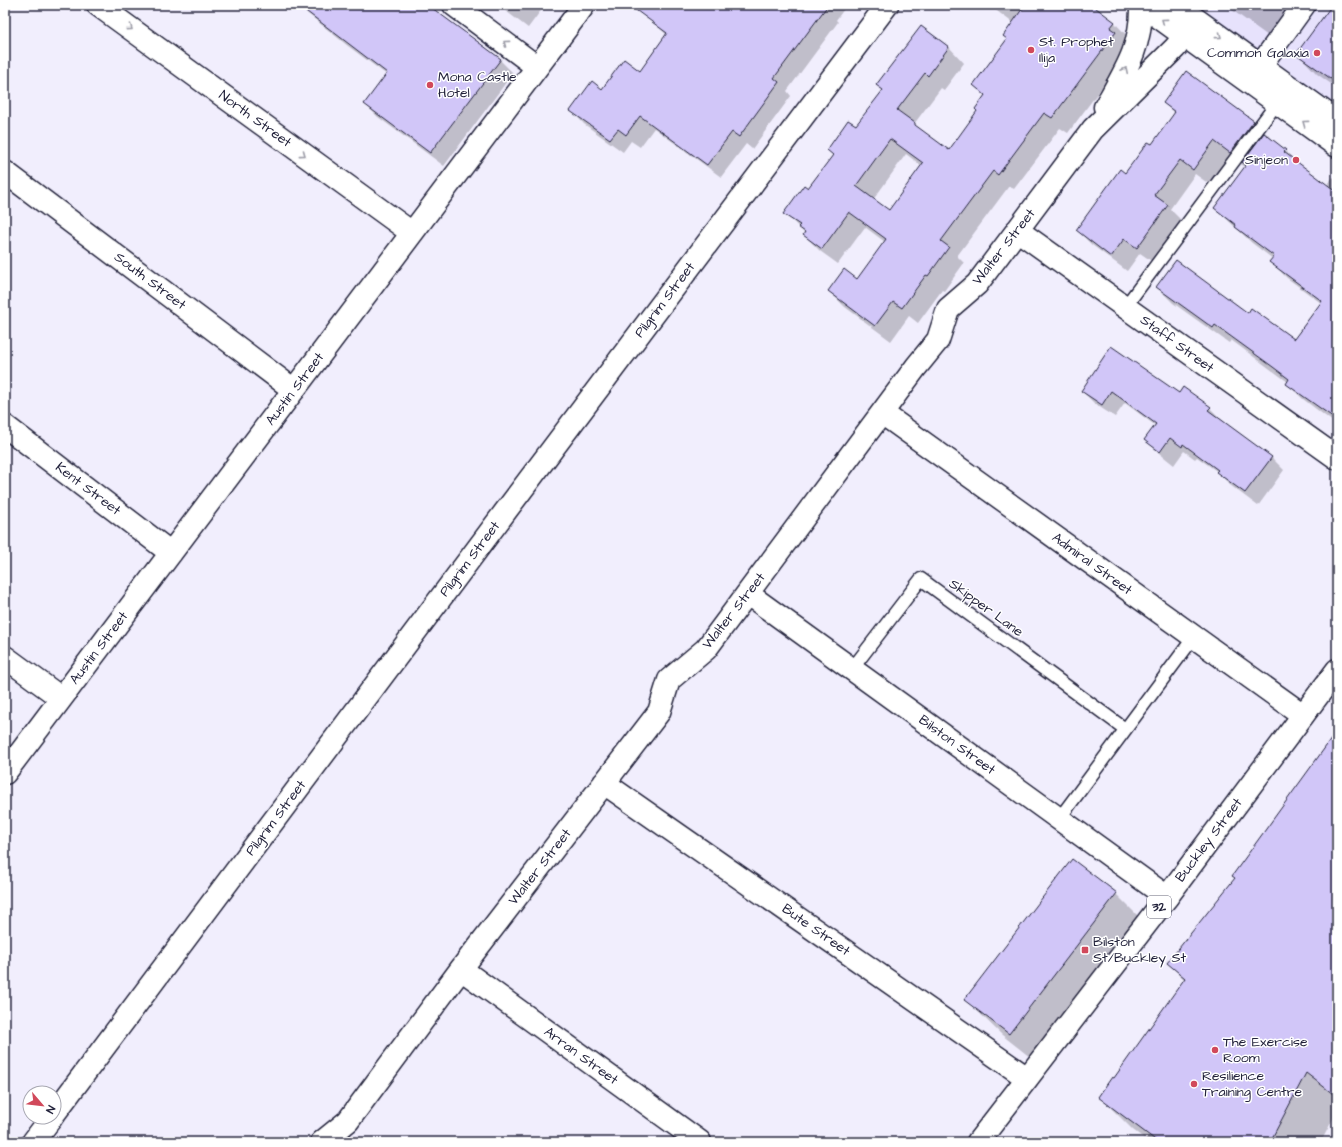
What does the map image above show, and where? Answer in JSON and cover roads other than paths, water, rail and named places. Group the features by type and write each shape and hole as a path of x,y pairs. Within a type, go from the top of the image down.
{"street":[{"name":"North Street","path":"98,5 412,233"},
{"path":"454,5 537,67"},
{"name":"Austin Street","path":"5,773 584,5"},
{"name":"Pilgrim Street","path":"62,1103 887,5"},
{"path":"1142,5 1192,28 1260,66 1337,121"},
{"name":"Walter Street","path":"1093,129 1133,52 1140,30 1142,5"},
{"path":"1176,5 1192,28 1277,103 1337,146"},
{"path":"1260,66 1304,5"},
{"name":"Walter Street","path":"322,1142 348,1121 461,969 659,712 669,680 706,649 748,594 916,367 938,340 948,309 977,284 1093,129 1171,52 1192,28"},
{"name":"South Street","path":"5,172 294,390"},
{"name":"Staff Street","path":"1017,230 1337,457"},
{"name":"Admiral Street","path":"882,413 1303,715"},
{"name":"Kent Street","path":"5,426 171,553"},
{"name":"Bilston Street","path":"748,594 1166,897"},
{"path":"5,657 61,698"},
{"name":"Buckley Street","path":"978,1142 1166,897 1337,670"},
{"name":"Bute Street","path":"604,783 1027,1078"},
{"name":"Arran Street","path":"461,969 700,1142"},
{"path":"33,1142 46,1125"}],"lane":[{"path":"1125,307 1277,103"},
{"name":"Skipper Lane","path":"852,669 921,579 1125,729"},
{"path":"1059,819 1194,637"}],"place":[{"name":"St. Prophet Ilija","path":"1031,50"},
{"name":"Common Galaxia","path":"1317,53"},
{"name":"Mona Castle Hotel","path":"430,85"},
{"name":"Sinjeon","path":"1296,160"},
{"name":"Bilston St/Buckley St","path":"1085,950"},
{"name":"The Exercise Room","path":"1215,1050"},
{"name":"Resilience Training Centre","path":"1194,1084"}]}
